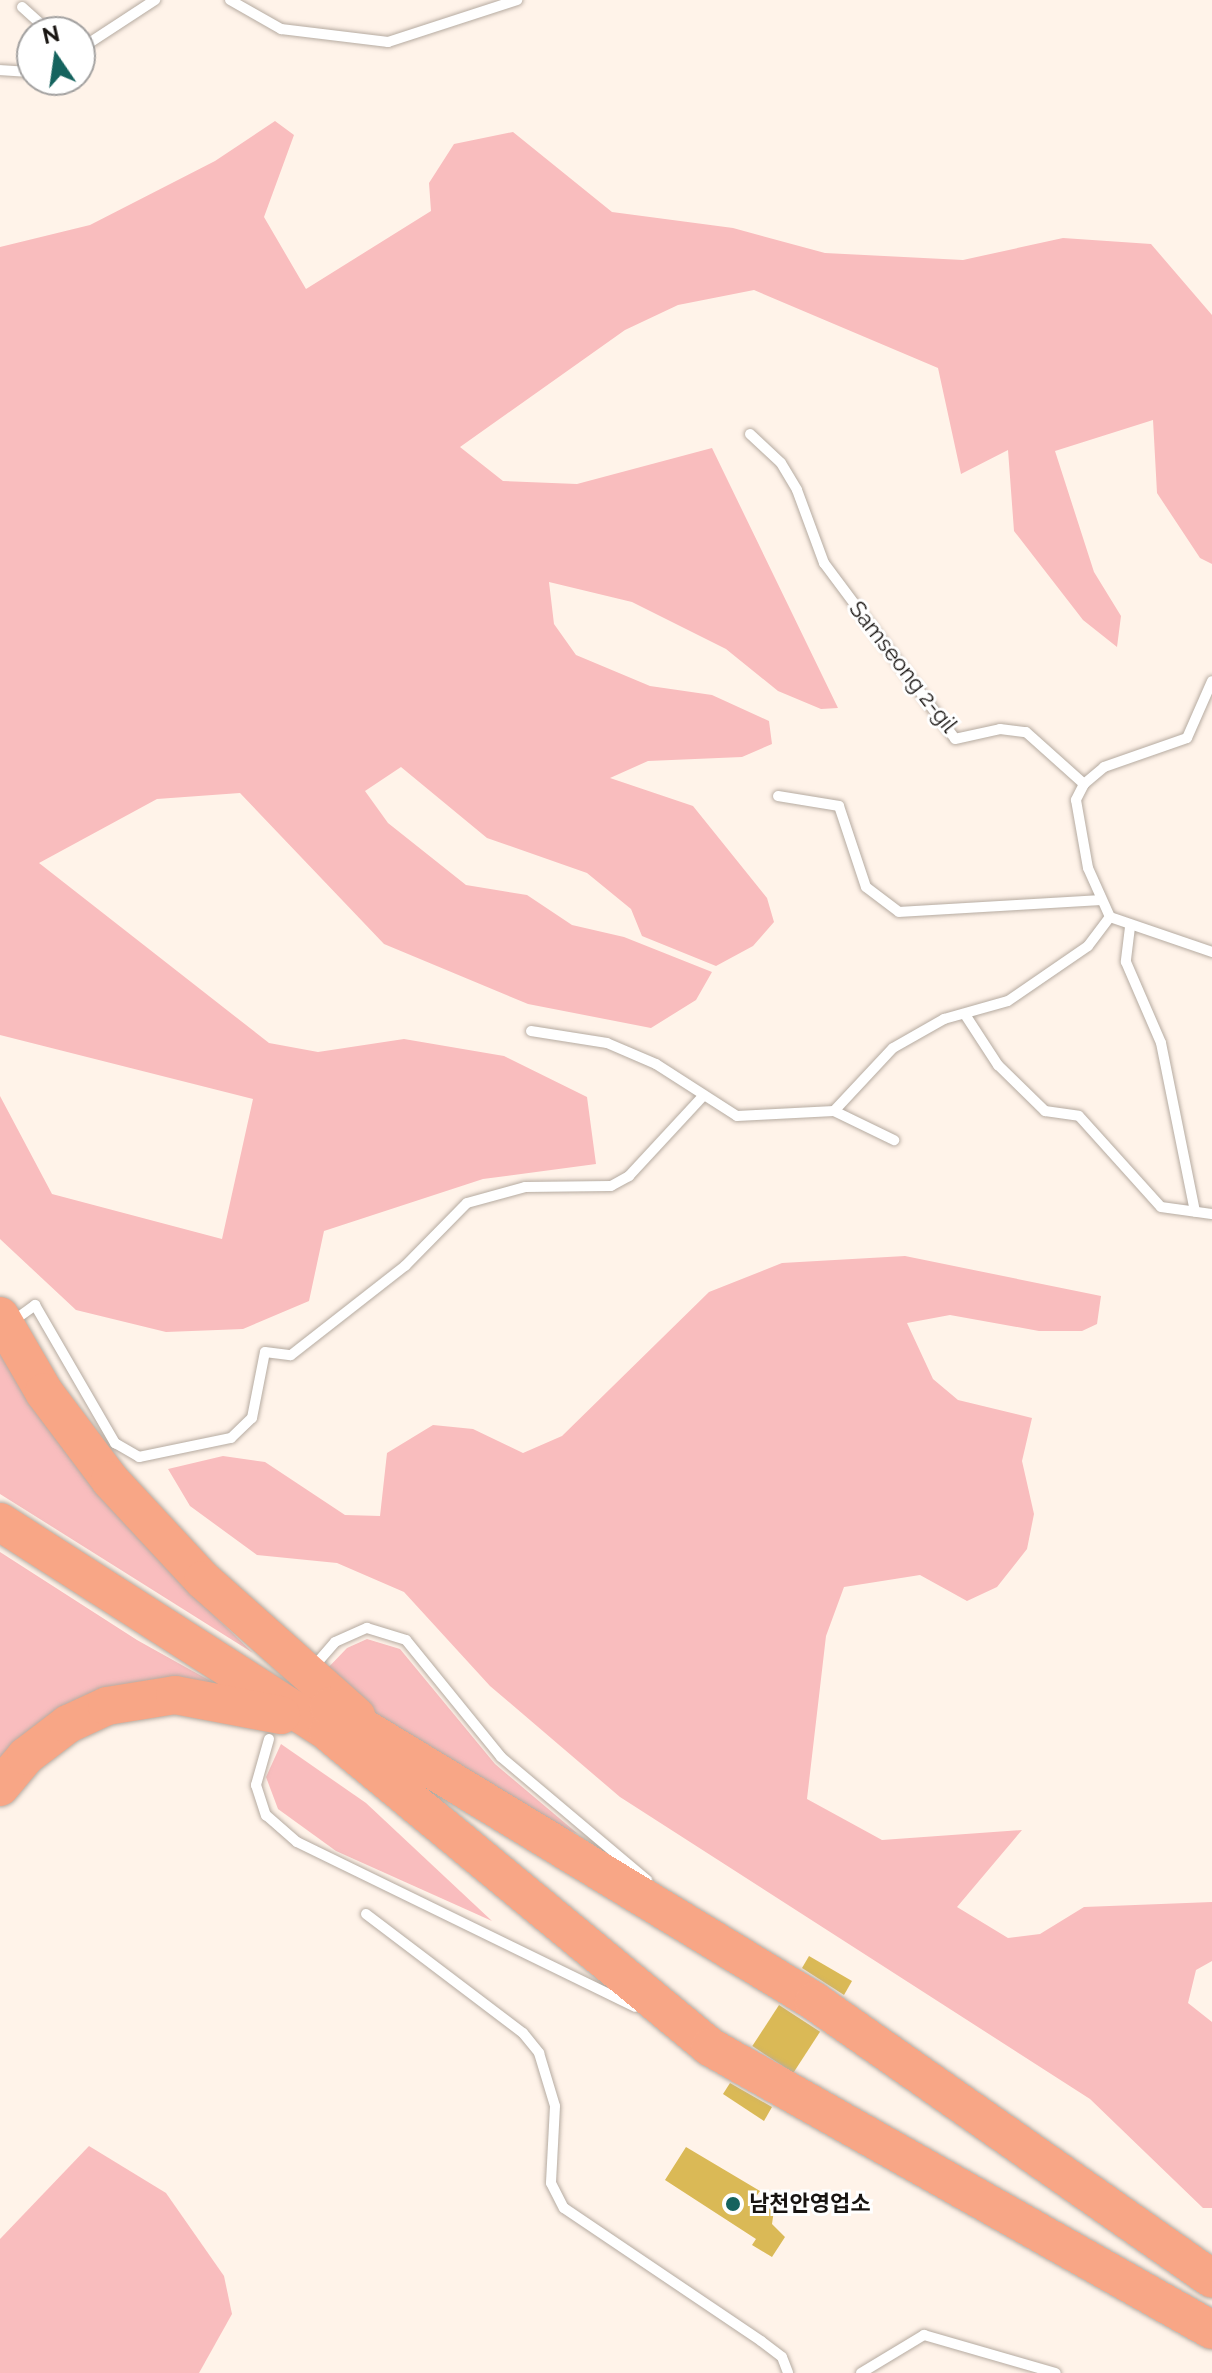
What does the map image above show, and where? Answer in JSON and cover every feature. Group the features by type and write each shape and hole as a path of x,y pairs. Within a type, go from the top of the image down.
{"highway":[{"path":"10,1316 71,1431 153,1527 250,1626 392,1747"},
{"path":"0,1496 392,1747 695,1925 1212,2279"},
{"path":"0,1522 328,1732 710,2047 1212,2330"},
{"path":"0,1787 26,1756 68,1724 143,1699 242,1703 328,1732"},
{"path":"1169,2250 1212,2266"}],"lane":[{"path":"96,39 155,0"},
{"path":"230,0 281,29 388,42 517,0"},
{"path":"22,7 32,16"},
{"name":"Samseong 2-gil","path":"750,434 781,463 797,490 824,563 955,739 1000,729 1026,732 1084,784"},
{"path":"1212,681 1187,738 1104,767 1084,784 1076,800 1101,900 1110,917 1130,927 1212,952"},
{"path":"778,796 839,806 866,887 899,912 1101,900"},
{"path":"834,1111 893,1048 921,1029 1008,1001 1058,970 1110,917"},
{"path":"1130,927 1126,962 1153,1014 1195,1212"},
{"path":"966,1016 998,1065 1045,1111 1079,1116 1161,1207 1212,1214"},
{"path":"531,1031 607,1043 737,1116 834,1111 894,1140"},
{"path":"10,1316 35,1305 115,1443 139,1457 231,1438 252,1418 265,1352 291,1355 405,1266 467,1203 525,1187 611,1186 629,1176 704,1095"},
{"path":"316,1664 335,1642 367,1628 406,1640 501,1757 695,1925"},
{"path":"269,1739 256,1785 266,1815 297,1842 524,1955 563,1968 710,2047"},
{"path":"366,1914 523,2033 539,2053 555,2106 551,2183 564,2208 761,2341 782,2357 788,2373"},
{"path":"861,2373 924,2335 1056,2373"}],"shaded area":[{"path":"275,121 294,135 264,217 306,289 431,211 429,183 454,144 513,132 612,212 733,228 825,253 963,260 1063,238 1151,244 1212,315 1212,564 1200,558 1157,493 1153,420 1055,451 1094,572 1121,616 1117,647 1083,620 1014,531 1008,450 961,474 938,368 754,290 678,305 625,330 460,447 503,481 577,484 712,448 838,708 821,709 778,691 726,649 632,602 549,582 554,624 576,655 650,686 712,695 769,721 772,744 742,757 648,761 610,778 693,806 767,898 774,922 753,946 716,966 642,936 631,909 587,873 487,838 401,767 365,791 388,823 466,885 527,895 572,925 624,937 712,972 696,1000 651,1028 528,1004 384,944 240,793 157,799 39,863 269,1043 318,1052 404,1039 504,1056 587,1097 596,1164 483,1179 324,1231 309,1301 243,1329 166,1332 76,1310 0,1239 0,1096 52,1194 222,1239 253,1099 0,1035 0,247 90,225 215,161"},
{"path":"905,1256 1101,1296 1097,1324 1082,1331 1039,1331 950,1315 907,1323 933,1379 958,1400 1032,1418 1022,1461 1034,1514 1027,1549 997,1587 967,1601 920,1575 844,1587 826,1636 807,1799 882,1840 1022,1830 957,1907 1008,1938 1040,1934 1084,1907 1212,1902 1212,1961 1196,1970 1188,2003 1212,2022 1212,2208 1203,2208 1090,2099 620,1797 490,1686 404,1592 337,1563 257,1555 190,1506 168,1469 223,1456 265,1462 345,1515 380,1516 387,1453 433,1425 473,1429 523,1453 562,1436 709,1292 782,1263"},
{"path":"0,1350 192,1594 253,1653 0,1494"},
{"path":"0,1552 137,1640 232,1693 197,1687 0,1772"},
{"path":"367,1639 400,1649 495,1764 578,1834 536,1817 392,1727 324,1672 347,1648"},
{"path":"281,1744 366,1803 492,1921 336,1851 278,1809 266,1777"},
{"path":"89,2146 166,2193 224,2276 232,2314 199,2373 0,2373 0,2239"}],"building":[{"path":"809,1956 852,1981 844,1995 802,1968"},
{"path":"779,2005 820,2032 793,2073 752,2046"},
{"path":"730,2083 772,2107 764,2121 723,2094"},
{"name":"남천안영업소","path":"686,2147 760,2191 755,2198 774,2210 772,2224 785,2237 772,2257 752,2245 756,2239 665,2180"}],"place":[{"name":"남천안영업소","path":"733,2204"}]}
